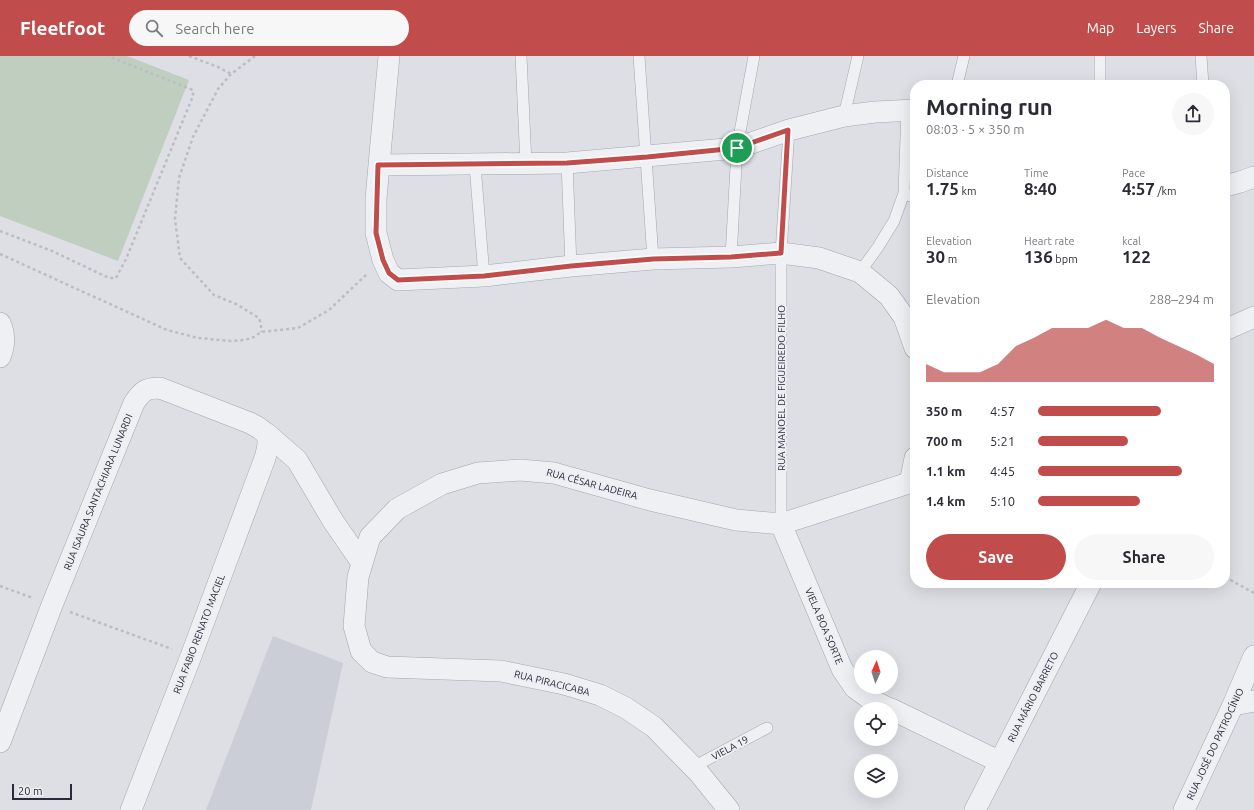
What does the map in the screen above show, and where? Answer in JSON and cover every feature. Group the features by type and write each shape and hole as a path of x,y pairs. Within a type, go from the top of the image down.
{"street":[{"path":"389,56 378,165 376,233 383,260 389,273 398,280 484,276 571,266 653,259 731,257 781,253 819,258 860,272 889,296 904,317 910,334"},
{"path":"378,165 567,163 737,148 788,130 844,116 910,110"},
{"path":"1230,185 1254,177"},
{"path":"1230,328 1254,317"},
{"path":"0,322 5,338 0,357"},
{"name":"RUA ISAURA SANTACHIARA LUNARDI","path":"0,742 52,605 131,410 144,390 160,388 250,423 266,433 298,460 333,521 362,563"},
{"name":"RUA FABIO RENATO MACIEL","path":"131,810 191,656 265,458 268,446 266,433"},
{"name":"RUA CÉSAR LADEIRA","path":"354,626 358,577 370,538 398,509 442,484 478,473 520,470 554,473 650,500 736,520 781,524 910,483"},
{"name":"VIELA BOA SORTE","path":"781,524 842,669 855,688 875,702"},
{"name":"RUA MÁRIO BARRETO","path":"975,810 1088,588"},
{"name":"RUA PIRACICABA","path":"354,626 361,651 372,662 387,667 501,671 557,683 600,695 626,708 654,727 693,767 729,810"},
{"name":"RUA JOSÉ DO PATROCÍNIO","path":"1184,810 1234,705 1254,656"},
{"path":"1234,705 1254,701"},
{"name":"VIELA BOA SORTE","path":"898,713 1000,762"}],"lane":[{"path":"521,56 526,164"},
{"path":"639,56 653,259"},
{"path":"731,257 737,148 754,56"},
{"path":"844,116 858,56"},
{"path":"958,80 964,56"},
{"path":"1100,56 1100,80"},
{"path":"1201,56 1203,80"},
{"path":"860,272 894,222 904,193 910,122"},
{"name":"RUA MANOEL DE FIGUEIREDO FILHO","path":"781,524 781,253 788,130"},
{"path":"567,163 571,266"},
{"path":"475,165 484,276"},
{"path":"904,193 910,196"},
{"name":"VIELA 19","path":"693,767 767,728"}],"path":[{"path":"0,230 52,251 109,278 116,278 126,259 193,96 194,90 108,56"},
{"path":"189,56 218,67 231,74"},
{"path":"255,56 231,74 218,89 194,137 179,178 175,219 180,258 214,295 236,304 259,318 261,332"},
{"path":"0,254 167,330 198,338 231,341 245,340 254,337 261,332 298,328 329,310 383,260"},
{"path":"1230,580 1254,593"},
{"path":"0,586 191,656"}],"shaded area":[{"path":"273,636 343,663 311,810 206,810"}],"green space":[{"path":"0,56 127,56 189,80 118,261 0,216"}],"route":[{"path":"788,130 781,253 731,257 653,259 571,266 484,276 398,280 389,273 383,260 376,233 378,165 567,163 737,148 788,130"}]}
